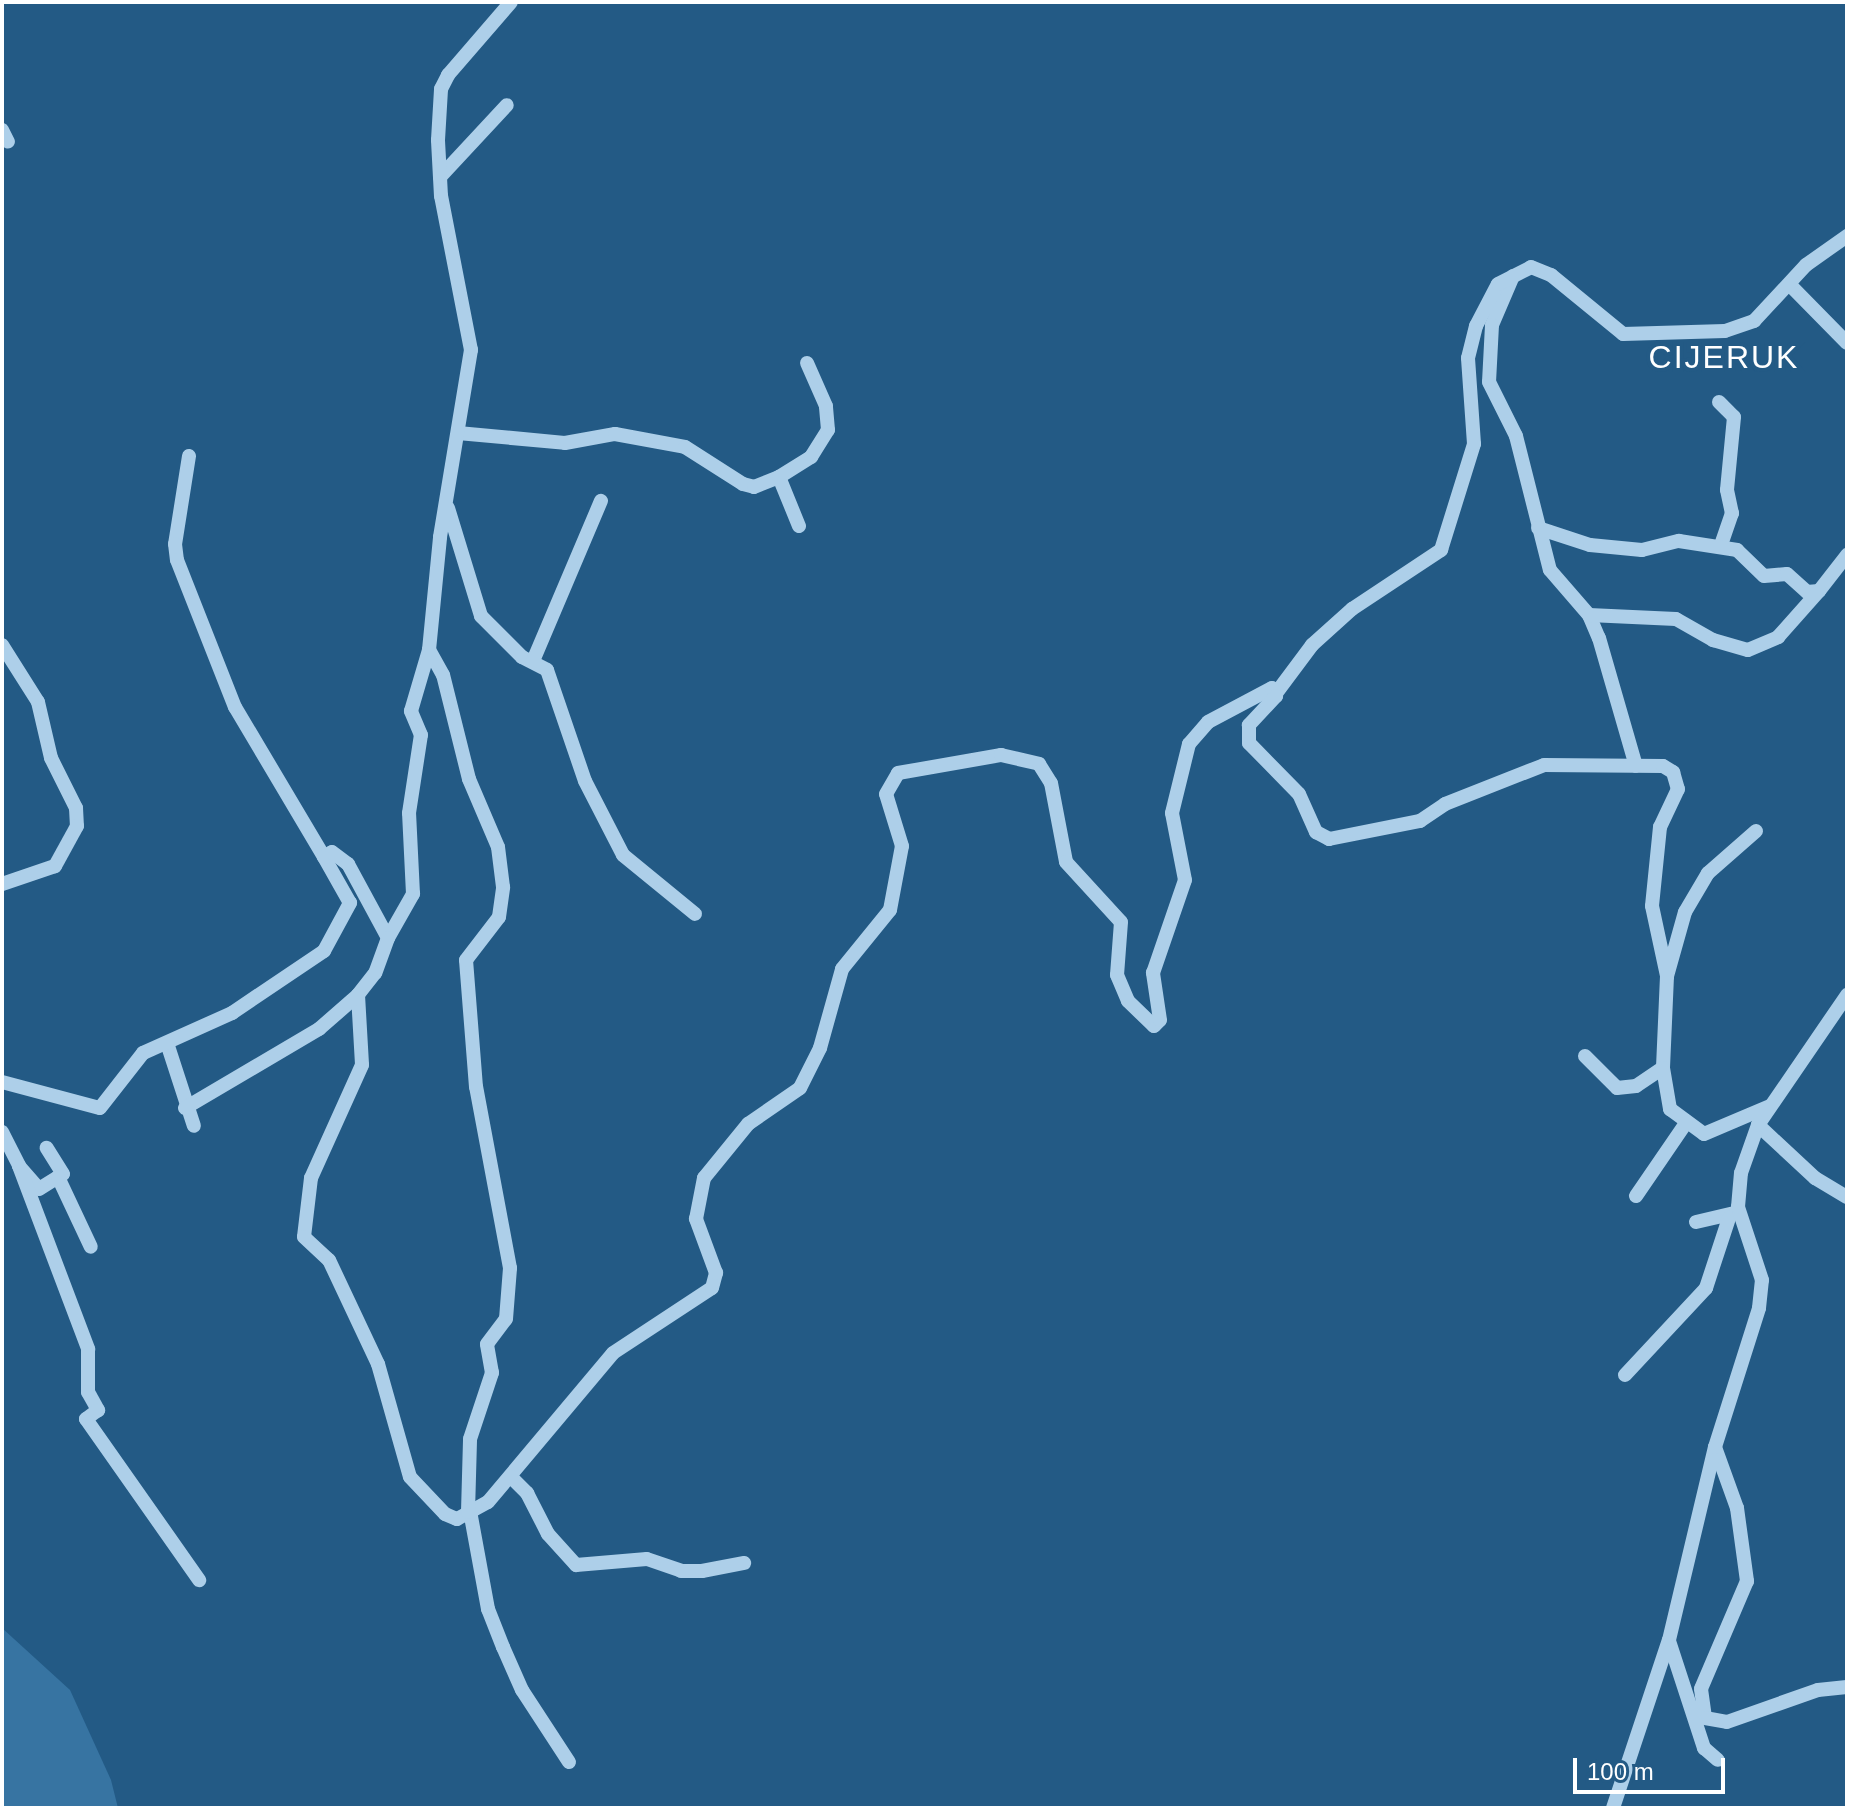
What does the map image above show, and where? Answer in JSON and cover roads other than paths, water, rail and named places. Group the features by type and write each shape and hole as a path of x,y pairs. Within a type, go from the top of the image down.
{"street":[{"path":"185,1108 311,1034 358,995 375,973 388,938 413,894 409,813 421,735 411,711 429,650 447,504 471,350 440,177 441,89 511,2"},
{"path":"440,177 507,105"},
{"path":"1667,976 1652,906 1660,827 1675,804 1678,789 1669,768 1544,765 1445,804 1420,821 1329,839 1316,832 1299,794 1249,743 1249,725 1312,645 1352,609 1397,584 1441,550 1474,444 1467,392 1476,326 1498,284 1516,271 1531,267 1571,286 1608,326 1634,334 1741,328 1790,285 1806,265 1847,236"},
{"path":"1516,271 1492,325 1489,382 1516,436 1550,570 1589,615 1622,705 1636,766"},
{"path":"1790,285 1847,343"},
{"path":"458,433 565,443 615,434 656,439 685,447 743,484 754,487 779,477 811,457 828,430 826,406 807,363"},
{"path":"1719,402 1734,417 1727,490 1732,513 1720,547"},
{"path":"2,1082 100,1108 143,1053 232,1013 324,951 350,903 241,718 177,560 189,456"},
{"path":"779,477 799,526"},
{"path":"533,661 601,501"},
{"path":"447,504 481,616 488,629 547,670 557,688 585,781 623,855 695,914"},
{"path":"1538,528 1590,545 1642,550 1679,541 1720,547 1743,553 1764,576 1787,574 1802,590 1819,591"},
{"path":"1589,615 1676,619 1722,644 1748,650 1778,637 1847,555"},
{"path":"2,645 38,702 51,758 76,808 77,826 55,866 2,884"},
{"path":"429,650 443,675 469,779 498,847 503,887 499,917 466,960 476,1087 510,1268 506,1319 487,1344 492,1373 470,1439 469,1512 488,1609 503,1647 522,1690 569,1762"},
{"path":"358,995 362,1065 311,1178 304,1237 329,1260 378,1364 414,1484 449,1518 488,1502 613,1353 712,1288 716,1273 696,1219 704,1178 748,1124 800,1088 820,1048 842,969 890,910 902,851 886,801 892,778 905,770 1001,755 1039,764 1051,783 1066,862 1121,922 1117,975 1128,1001 1154,1026 1160,1020 1153,973 1185,880 1172,813 1189,744 1208,722 1272,688 1277,692"},
{"path":"1756,831 1708,873 1685,912 1667,976 1663,1068 1670,1109 1686,1123 1711,1134 1774,1104"},
{"path":"324,857 332,852 348,864 388,938"},
{"path":"1625,1375 1706,1288 1733,1212 1741,1173 1758,1125 1847,995"},
{"path":"167,1043 185,1108 194,1126"},
{"path":"1585,1056 1617,1088 1636,1086 1663,1068"},
{"path":"1636,1196 1686,1123"},
{"path":"1758,1125 1815,1178 1847,1197"},
{"path":"2,1132 19,1166 88,1349 88,1392 98,1410 86,1419 199,1580"},
{"path":"19,1166 39,1189 63,1174 47,1148"},
{"path":"58,1177 91,1247"},
{"path":"1696,1222 1733,1212"},
{"path":"1613,1808 1669,1640 1715,1447 1759,1308 1762,1280 1733,1212"},
{"path":"1715,1447 1737,1508 1747,1581 1701,1689 1705,1718 1727,1722 1818,1690 1847,1687"},
{"path":"511,1477 527,1493 548,1534 576,1565 647,1559 681,1571 702,1571 744,1563"},
{"path":"1669,1640 1704,1748 1718,1760"}],"district":[{"name":"CIJERUK","path":"1724,357"}]}
